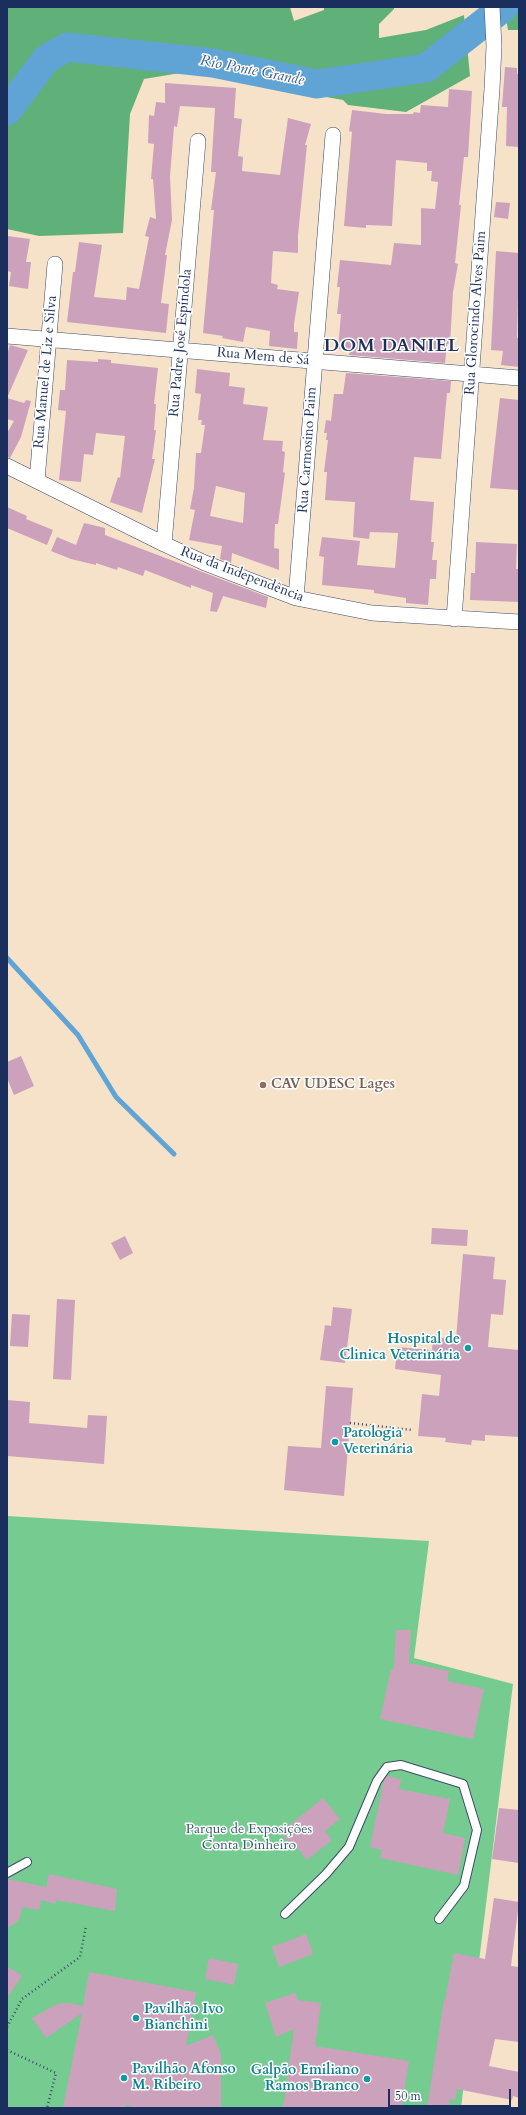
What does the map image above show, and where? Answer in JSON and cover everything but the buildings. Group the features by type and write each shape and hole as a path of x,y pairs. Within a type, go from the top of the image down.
{"street":[{"name":"Rua Glorocindo Alves Paim","path":"454,619 492,89 494,29 492,7"},
{"name":"Rua Carmosino Paim","path":"296,598 333,135"},
{"name":"Rua Padre José Espíndola","path":"164,544 198,141"},
{"name":"Rua Manuel de Liz e Silva","path":"37,481 55,264"},
{"name":"Rua Mem de Sá","path":"7,336 519,378"},
{"name":"Rua da Independência","path":"7,466 205,563 296,598 372,613 519,622"}],"lane":[{"path":"285,1914 326,1874 349,1847 377,1781 387,1767 401,1765 463,1784 477,1830 464,1886 439,1920"},
{"path":"7,1873 27,1862"}],"path":[{"path":"350,1423 412,1430"},
{"path":"7,2027 22,1998 80,1957 86,1926"},
{"path":"7,2050 56,2073 47,2108"}],"green space":[{"path":"7,7 290,7 294,21 324,10 324,7 394,7 394,9 379,24 379,38 426,30 464,15 470,76 406,112 348,105 343,100 186,72 144,79 130,114 123,233 39,236 7,229"},
{"path":"504,7 519,7 519,30 508,30"},
{"name":"Parque de Exposições Conta Dinheiro","path":"7,1516 429,1541 414,1658 513,1684 461,2108 7,2108"}],"waterway":[{"name":"Rio Ponte Grande","path":"7,111 46,59 67,47 213,63 317,84 426,68 504,7"},
{"path":"7,958 78,1035 116,1097 174,1154"}],"place":[{"name":"CAV UDESC Lages","path":"263,1085"},
{"name":"Hospital de Clinica Veterinária","path":"468,1348"},
{"name":"Patologia Veterinária","path":"335,1442"},
{"name":"Pavilhão Ivo Bianchini","path":"136,2018"},
{"name":"Pavilhão Afonso M. Ribeiro","path":"124,2078"},
{"name":"Galpão Emiliano Ramos Branco","path":"367,2079"}],"district":[{"name":"DOM DANIEL","path":"392,347"}]}
